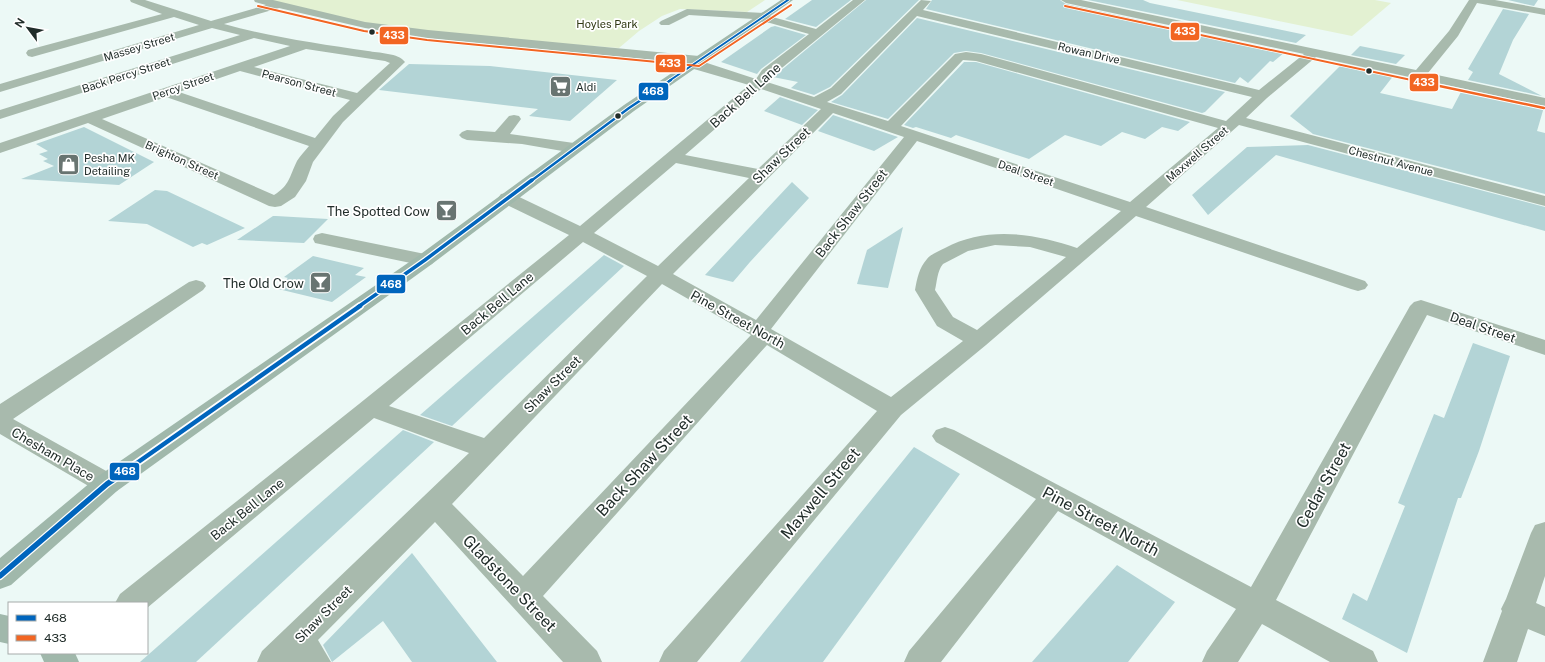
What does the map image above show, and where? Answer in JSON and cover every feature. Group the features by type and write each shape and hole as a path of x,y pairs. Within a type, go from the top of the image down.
{"main road":[{"path":"0,576 107,484 425,260 574,148 695,62 788,0"}],"street":[{"name":"Deal Street","path":"259,0 365,25 428,34 695,62 759,84 828,100 891,127 1358,285"},
{"name":"Back Bell Lane","path":"132,602 674,158 759,84 767,73 860,0"},
{"name":"Shaw Street","path":"274,662 307,650 435,504 487,448 761,175 828,100 916,12 926,0"},
{"path":"1419,75 1454,33 1475,0 1545,12"},
{"path":"144,1 174,14 252,35 304,46 388,58 398,62 338,119 318,144 166,92"},
{"path":"1073,1 1545,102"},
{"name":"Massey Street","path":"0,88 277,5"},
{"path":"665,23 687,12 762,17 817,34"},
{"name":"Rowan Drive","path":"916,12 1262,95"},
{"path":"32,53 174,14"},
{"name":"Percy Street","path":"0,148 365,25"},
{"name":"Back Percy Street","path":"0,115 252,35"},
{"name":"Maxwell Street","path":"676,662 892,409 1080,255 1233,123 1262,95 1313,53"},
{"name":"Chestnut Avenue","path":"891,127 959,58 966,56 977,57 1545,201"},
{"name":"Pearson Street","path":"240,67 359,98"},
{"name":"Brighton Street","path":"88,118 275,202 288,193 298,181 305,161 318,144"},
{"path":"499,138 514,119"},
{"path":"11,124 38,134"},
{"name":"Back Shaw Street","path":"524,597 762,332 914,134"},
{"path":"468,135 522,140 574,148"},
{"path":"674,158 761,175"},
{"name":"Pine Street North","path":"507,198 660,275 762,332 892,409"},
{"path":"322,239 425,260"},
{"path":"978,340 945,321 925,290 928,274 935,262 955,249 981,241 1009,240 1037,243 1059,247 1080,255"},
{"path":"0,416 196,286"},
{"name":"Deal Street","path":"1421,306 1545,348"},
{"name":"Cedar Street","path":"1219,662 1258,605 1421,306"},
{"path":"370,408 487,448"},
{"name":"Chesham Place","path":"0,423 107,484"},
{"name":"Pine Street North","path":"945,436 1053,497 1258,605 1361,662"},
{"path":"921,662 1053,497"},
{"name":"Gladstone Street","path":"435,504 585,662"},
{"path":"1500,662 1517,609 1545,533"},
{"path":"1517,609 1545,622"}],"green space":[{"name":"Hoyles Park","path":"261,0 765,0 747,12 680,9 662,16 639,31 619,48 428,34 365,25"},
{"path":"1177,0 1375,0 1391,3 1352,36"}],"building":[{"path":"812,0 851,0 816,27 785,19"},
{"path":"866,0 919,0 830,87 814,95 791,88 798,82 773,77"},
{"path":"932,0 1060,0 1066,4 1285,52 1273,62 1270,61 1248,83 1240,77 1235,83 926,9"},
{"path":"1088,0 1143,0 1150,3 1306,35 1296,43"},
{"path":"1508,0 1538,0 1534,6"},
{"path":"1503,9 1529,14 1513,40 1499,74 1542,96 1468,80 1473,72 1468,69"},
{"path":"917,18 1225,92 1205,112 1202,113 981,53 966,51 954,53 888,119 831,102 842,95"},
{"path":"775,26 806,35 761,69 757,74 721,62 771,27"},
{"path":"1360,46 1405,55 1396,64 1351,55"},
{"path":"964,62 976,62 1190,122 1178,131 1162,127 1145,139 1122,132 1101,146 1065,135 1029,159 956,135 951,138 916,127 913,128 904,125"},
{"path":"409,64 490,66 617,80 570,121 529,116 538,109 379,90"},
{"path":"1342,64 1394,75 1380,93 1452,109 1462,90 1544,107 1537,131 1545,133 1545,194 1313,134 1290,116"},
{"path":"780,97 818,110 802,125 764,111"},
{"path":"833,115 898,137 874,151 818,131"},
{"path":"84,127 154,162 119,185 21,179 54,166 43,161 48,159 39,154 48,151 36,144"},
{"path":"1308,145 1545,207 1545,231 1276,155 1208,215 1192,195 1247,147"},
{"path":"792,182 809,198 733,282 705,275"},
{"path":"155,190 167,191 245,228 207,245 202,243 193,247 147,224 108,221"},
{"path":"273,216 328,219 304,243 237,240"},
{"path":"903,227 888,288 857,284 867,250"},
{"path":"604,255 624,266 452,426 420,415"},
{"name":"The Old Crow","path":"313,256 364,268 355,275 366,277 332,302 274,288 288,278 284,277"},
{"path":"1473,343 1510,356 1479,451 1461,498 1458,498 1407,653 1342,619 1353,593 1367,601 1405,506 1398,503 1434,414 1444,418"},
{"path":"403,430 434,442 196,662 140,662"},
{"path":"914,447 960,474 823,662 740,662"},
{"path":"412,553 497,662 412,662 383,621 332,662 323,645"},
{"path":"1117,565 1175,602 1128,662 1032,662"}],"transit line":[{"name":"468","path":"0,576 107,484 425,260 629,108 788,0"},
{"name":"433","path":"258,6 364,31 427,40 699,66 791,5"},
{"name":"433","path":"1065,6 1544,108"}],"place":[{"name":"Aldi","path":"560,87"},
{"name":"Pesha MK Detailing","path":"68,164"},
{"name":"The Spotted Cow","path":"446,211"},
{"name":"The Old Crow","path":"320,283"}]}
